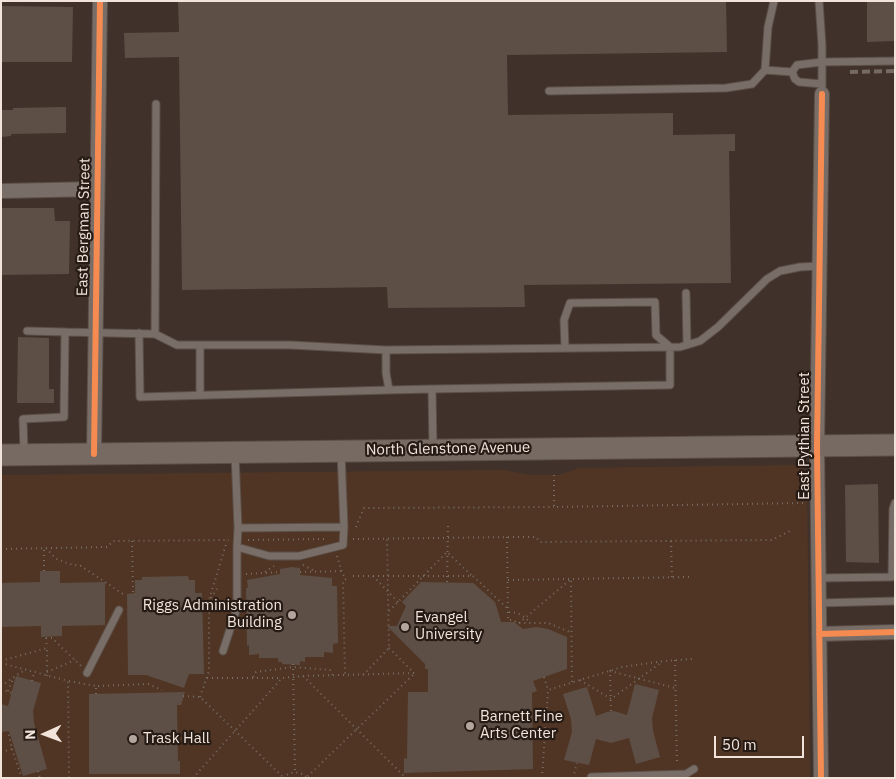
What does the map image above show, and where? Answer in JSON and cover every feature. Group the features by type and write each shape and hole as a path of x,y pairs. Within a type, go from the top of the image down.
{"main road":[{"name":"North Glenstone Avenue","path":"1,455 895,445"}],"street":[{"name":"East Bergman Street","path":"94,454 100,1"},
{"name":"East Pythian Street","path":"821,778 817,446 822,89"},
{"path":"1,191 97,189"},
{"path":"819,634 895,632"}],"lane":[{"path":"549,91 726,88 752,84 765,70 768,28 774,1"},
{"path":"792,72 795,79 799,82 822,89 819,1"},
{"path":"792,72 796,65 822,62 895,61"},
{"path":"765,70 792,72"},
{"path":"155,334 156,104"},
{"path":"27,331 155,334 177,345 290,345 386,350 670,347 700,341 718,327 767,279 780,271 820,266"},
{"path":"686,293 687,344"},
{"path":"138,333 140,397 670,385 670,347 656,335 655,302 570,302 564,320 565,348"},
{"path":"24,455 23,419 64,417 65,332"},
{"path":"200,345 200,395"},
{"path":"386,350 386,373 389,390"},
{"path":"432,389 432,449"},
{"path":"237,543 269,556 299,556 343,545 341,450"},
{"path":"223,651 237,608 238,528 234,452"},
{"path":"818,578 892,577 893,509 895,503"},
{"path":"238,528 344,527"},
{"path":"819,603 895,601"},
{"path":"87,673 119,610"},
{"path":"591,777 686,774 694,769"}],"path":[{"path":"554,475 554,507"},
{"path":"356,527 364,508 806,503"},
{"path":"447,582 448,526"},
{"path":"1,549 107,547 113,541 228,540 237,543 387,538 507,537 536,537 540,542 772,540 792,530"},
{"path":"507,537 508,620 519,623 548,623 571,633"},
{"path":"363,674 389,648 387,538"},
{"path":"200,697 209,671 209,600 228,540"},
{"path":"132,541 132,593"},
{"path":"671,541 672,577"},
{"path":"44,571 45,548"},
{"path":"45,548 55,558 69,564 81,566 123,594"},
{"path":"389,611 447,552"},
{"path":"447,552 508,611 517,613 526,618 530,623"},
{"path":"330,556 336,554 346,579 343,581 345,675"},
{"path":"306,562 301,563 316,572"},
{"path":"265,573 276,565"},
{"path":"244,569 244,574 280,572"},
{"path":"300,572 342,571"},
{"path":"353,576 473,576"},
{"path":"373,576 398,602"},
{"path":"508,580 690,577"},
{"path":"519,623 571,579"},
{"path":"571,579 572,682"},
{"path":"209,600 218,587"},
{"path":"47,674 46,637 52,638 76,660 96,686 96,694"},
{"path":"1,662 46,648"},
{"path":"389,648 415,673"},
{"path":"548,690 622,667 664,660 692,659"},
{"path":"47,674 76,660"},
{"path":"611,699 664,660"},
{"path":"674,660 678,774"},
{"path":"1,662 26,670 96,686 148,684 162,690"},
{"path":"253,677 256,672 293,666 330,670 332,675"},
{"path":"293,666 295,772"},
{"path":"12,693 1,687 26,670"},
{"path":"610,671 675,688"},
{"path":"610,671 611,711"},
{"path":"32,681 34,672"},
{"path":"207,678 282,678 415,673"},
{"path":"183,696 200,697 283,777 295,772 307,777 415,673"},
{"path":"303,676 406,778"},
{"path":"8,691 14,677"},
{"path":"542,778 548,690 544,677"},
{"path":"193,778 282,678"},
{"path":"68,680 69,778"},
{"path":"580,680 611,699"},
{"path":"8,731 22,778"},
{"path":"1,752 12,749"},
{"path":"573,778 577,763"},
{"path":"38,771 40,778"},
{"path":"140,777 148,778"}],"shaded area":[{"name":"Evangel University","path":"801,466 807,476 810,778 1,778 1,475 504,470 529,475 559,475 579,468"}],"building":[{"path":"178,1 726,1 727,52 507,55 508,115 673,113 673,135 735,134 735,151 729,151 731,283 524,285 525,307 388,308 387,287 182,290 179,57 125,58 124,33 179,32"},
{"path":"867,1 895,1 895,41 867,42"},
{"path":"2,6 73,7 72,62 1,62"},
{"path":"66,107 66,133 11,134 11,136 1,137 1,110"},
{"path":"1,208 54,208 55,221 70,221 69,274 1,275"},
{"path":"18,337 49,338 49,389 54,389 54,403 17,403"},
{"path":"878,484 879,563 846,562 845,485"},
{"name":"Riggs Administration Building","path":"300,568 300,575 332,578 332,586 337,586 338,643 333,644 333,653 324,652 324,657 305,657 305,662 300,661 300,665 282,664 282,662 278,662 278,658 259,658 259,654 249,655 249,645 247,646 247,580 280,574 280,569"},
{"path":"40,571 60,571 60,583 105,582 105,625 62,626 62,636 41,637 41,626 1,627 1,583 40,582"},
{"path":"188,576 189,580 195,580 195,593 202,593 204,674 189,674 184,688 146,675 128,675 127,594 135,593 135,580 142,580 142,577"},
{"name":"Barnett Fine Arts Center","path":"421,582 473,583 495,602 501,622 514,622 523,629 536,627 548,629 567,637 567,669 533,681 537,691 532,693 533,769 404,773 404,758 407,759 408,692 428,692 428,669 425,669 425,664 387,626 397,626 406,606 402,602"},
{"path":"16,676 41,683 33,711 34,723 47,769 23,776 9,731 1,732 1,704 8,706"},
{"path":"635,684 659,690 652,718 653,731 660,757 636,764 629,738 611,743 596,739 589,765 564,760 572,732 571,719 563,694 587,687 596,716 614,711 627,715"},
{"name":"Trask Hall","path":"185,692 181,705 177,705 180,774 89,774 89,694"}],"railway":[{"path":"850,72 895,71"}],"cycle path":[{"path":"94,454 100,1"},
{"path":"821,778 817,446 822,94"},
{"path":"819,634 895,632"}],"place":[{"name":"Riggs Administration Building","path":"292,615"},
{"name":"Evangel University","path":"405,627"},
{"name":"Barnett Fine Arts Center","path":"470,726"},
{"name":"Trask Hall","path":"133,739"}]}
